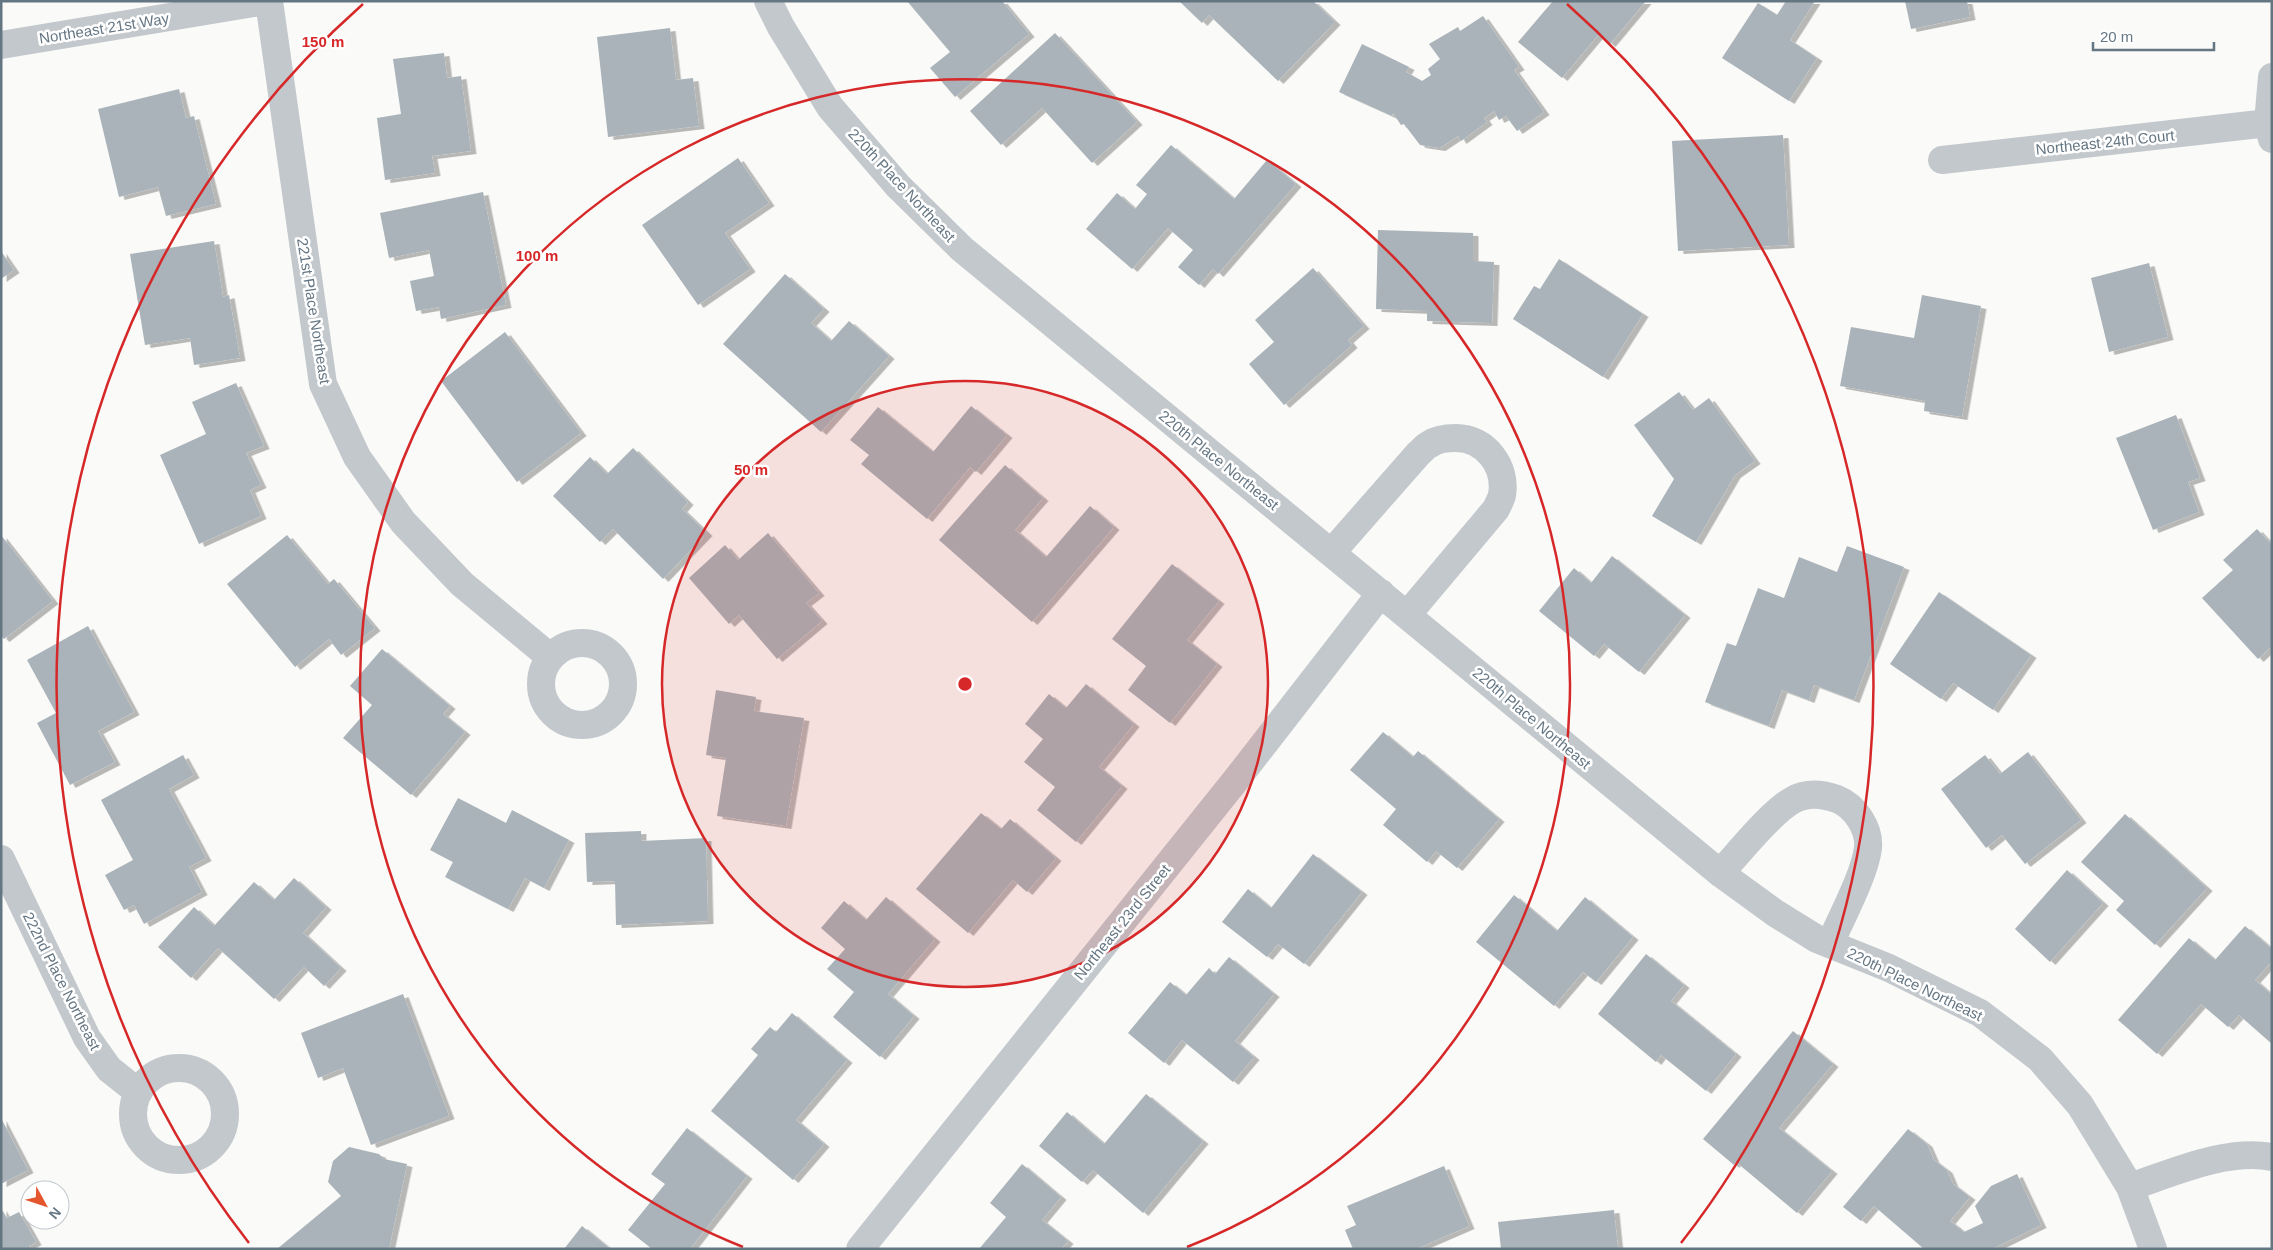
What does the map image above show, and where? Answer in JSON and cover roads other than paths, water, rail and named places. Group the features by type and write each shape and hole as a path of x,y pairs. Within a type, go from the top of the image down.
{"street":[{"name":"Northeast 21st Way","path":"1,45 268,1"},
{"name":"221st Place Northeast","path":"268,1 323,384 357,457 404,522 462,584 550,658"},
{"name":"220th Place Northeast","path":"768,1 781,27 830,107 898,186 962,249 1720,873 1775,913 1817,939 1889,968 1980,1013 2040,1059 2080,1105 2130,1186 2153,1249"},
{"path":"2270,131 2272,77"},
{"name":"Northeast 24th Court","path":"1942,160 2270,131"},
{"path":"1332,552 1418,454 1430,443 1446,438 1463,438 1478,443 1490,452 1499,466 1502,480 1502,495 1496,509 1407,615"},
{"name":"Northeast 23rd Street","path":"860,1249 1233,784 1381,593"},
{"name":"220th Place Northeast","path":"1720,873 1781,808 1794,799 1810,794 1827,795 1843,801 1856,813 1865,828 1868,846 1865,863 1830,944"},
{"name":"222nd Place Northeast","path":"1,859 87,1038 109,1069 138,1092"},
{"path":"2130,1186 2196,1165 2240,1156 2272,1158"}]}
